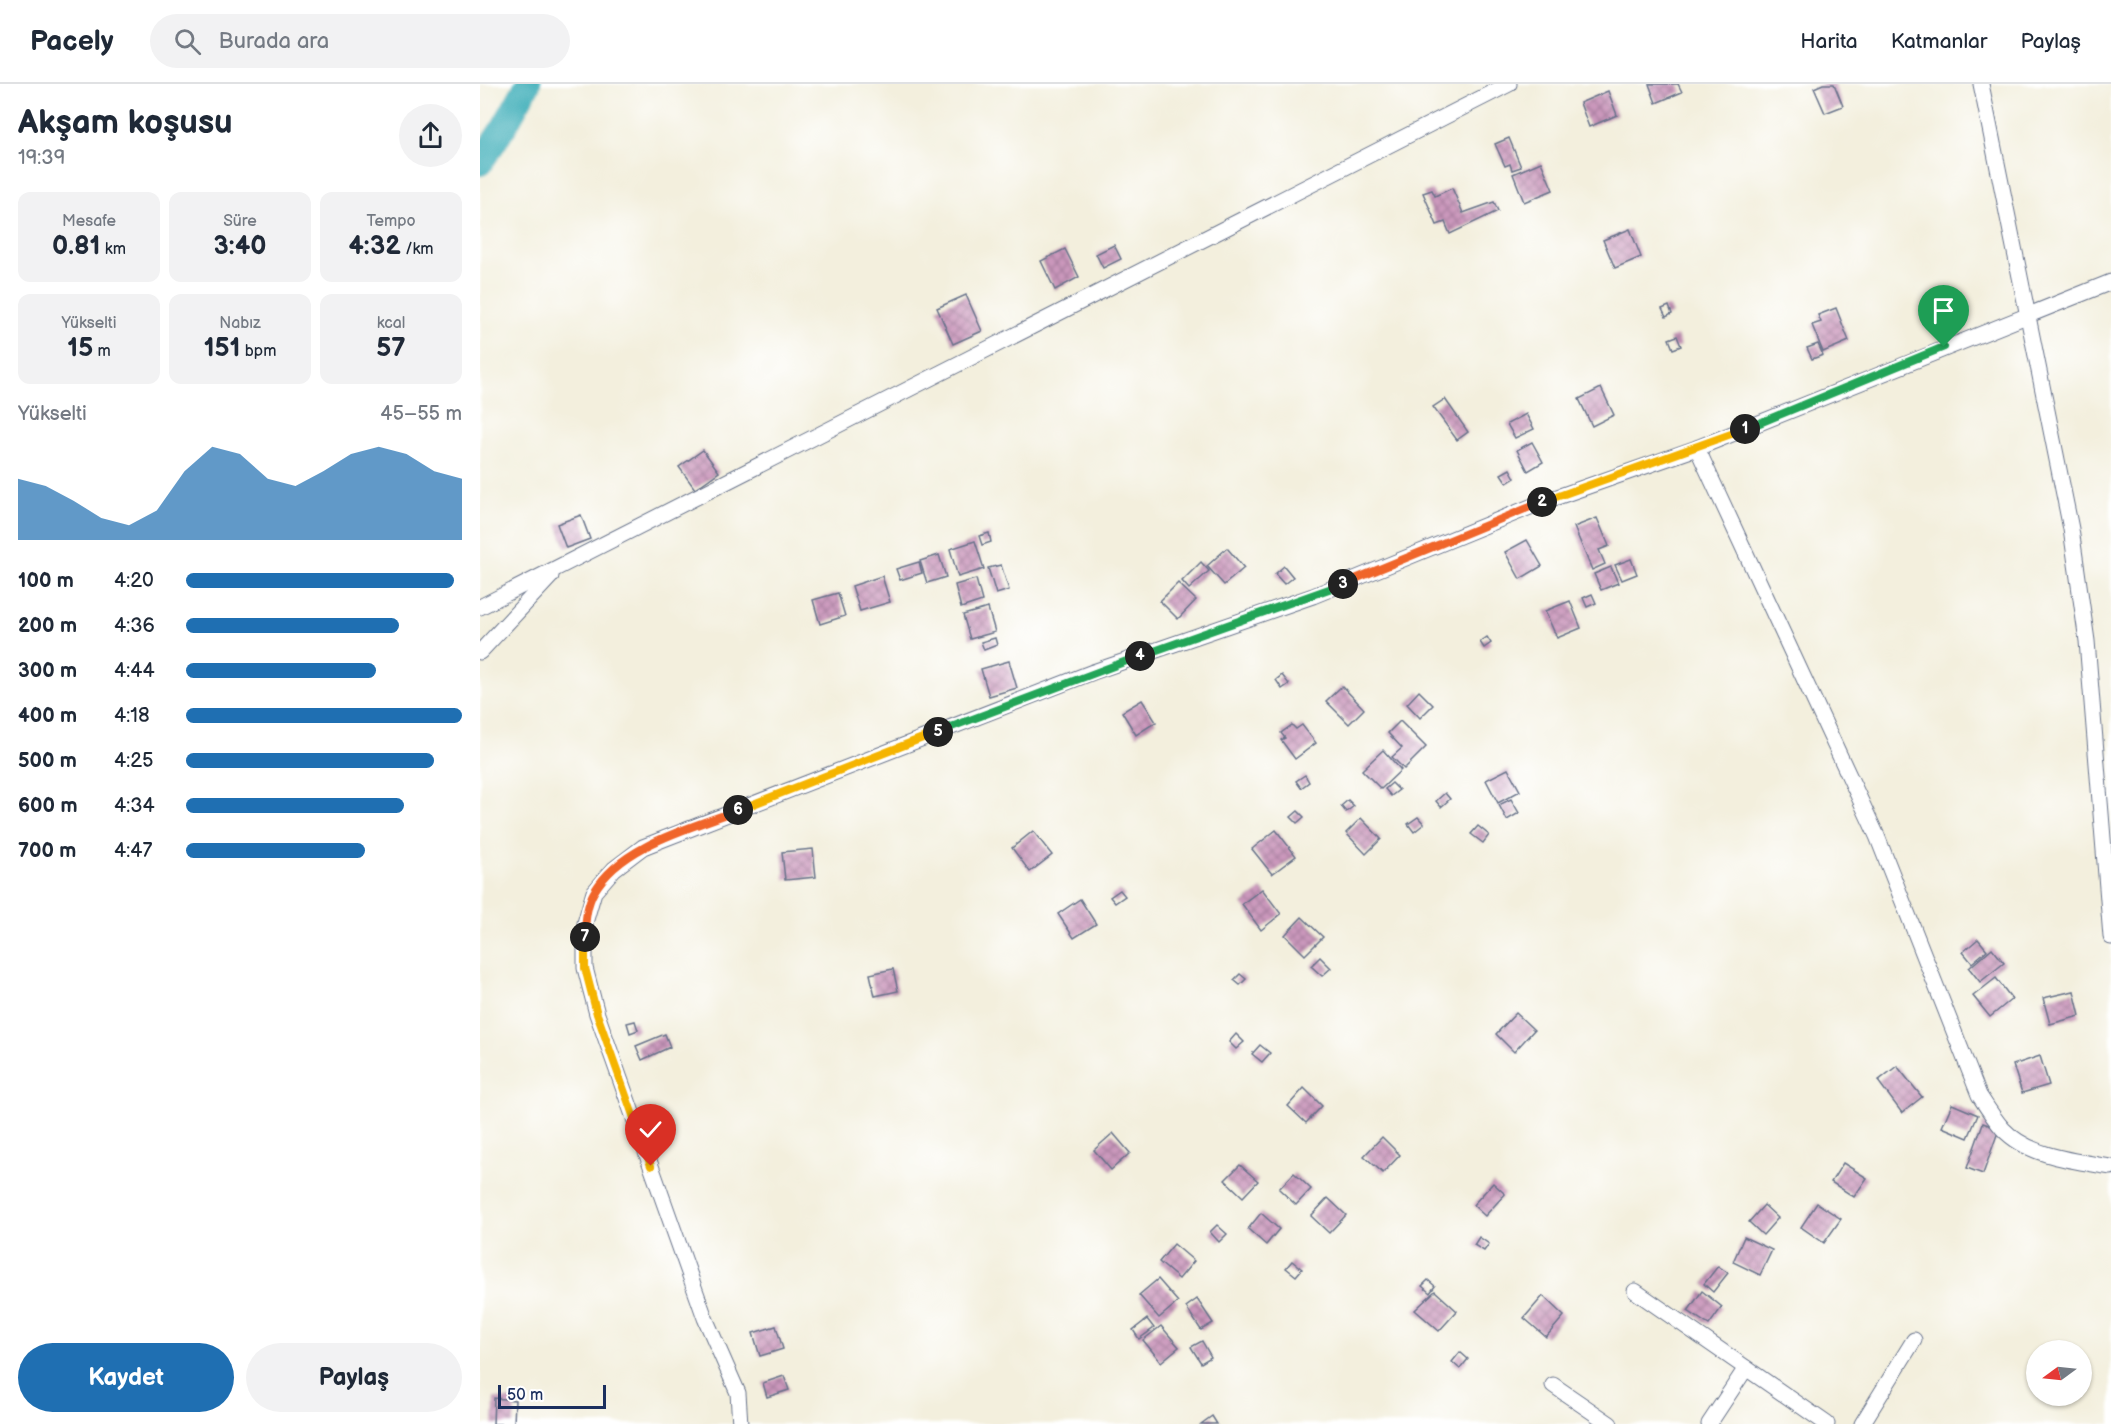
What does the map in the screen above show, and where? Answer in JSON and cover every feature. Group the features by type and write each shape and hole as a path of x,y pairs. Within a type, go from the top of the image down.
{"street":[{"path":"480,607 557,570 1062,309 1509,84"},
{"path":"1981,84 2071,529 2085,630 2111,937"},
{"path":"740,1424 738,1393 705,1318 597,1014 585,968 585,923 594,892 615,869 642,847 792,788 1093,672 1313,596 1540,503 1697,448 2111,282"},
{"path":"1697,448 1877,836 1979,1095 2003,1130 2028,1147 2071,1161 2111,1167"},
{"path":"480,652 557,570"},
{"path":"1635,1291 1827,1424"},
{"path":"1862,1424 1914,1340"},
{"path":"1709,1424 1746,1368"},
{"path":"1553,1385 1610,1424"}],"building":[{"path":"1649,84 1678,84 1682,92 1656,103"},
{"path":"1823,84 1834,84 1843,106 1825,113 1814,88"},
{"path":"1608,91 1617,115 1589,127 1580,103"},
{"path":"1509,138 1521,167 1512,170 1510,164 1505,166 1495,144"},
{"path":"1541,162 1553,190 1524,202 1513,174"},
{"path":"1452,188 1463,213 1494,202 1498,211 1450,234 1445,222 1437,225 1423,193 1432,190 1435,196"},
{"path":"1630,229 1641,257 1615,268 1603,240"},
{"path":"1114,245 1121,259 1103,268 1096,254"},
{"path":"1065,249 1079,277 1055,290 1041,261"},
{"path":"966,295 982,331 953,344 937,308"},
{"path":"1669,306 1672,314 1666,317 1662,309"},
{"path":"1836,308 1849,341 1823,352 1812,325 1821,322 1818,315"},
{"path":"1677,336 1681,346 1673,349 1669,339"},
{"path":"1818,344 1823,355 1812,359 1807,348"},
{"path":"1601,388 1614,415 1592,426 1579,399"},
{"path":"1445,399 1468,432 1457,440 1433,407"},
{"path":"1526,414 1534,429 1515,438 1507,424"},
{"path":"1532,442 1543,462 1528,471 1517,450"},
{"path":"703,450 719,472 695,489 679,467"},
{"path":"1510,469 1515,478 1507,483 1501,474"},
{"path":"581,515 590,539 566,548 557,524"},
{"path":"1597,518 1609,546 1599,550 1605,564 1592,570 1574,527"},
{"path":"989,533 991,542 982,545 979,536"},
{"path":"1527,540 1542,566 1520,579 1505,552"},
{"path":"975,541 984,569 958,577 950,549"},
{"path":"1227,548 1244,568 1224,585 1207,566"},
{"path":"939,555 946,577 927,583 920,561"},
{"path":"1631,559 1637,574 1622,580 1615,565"},
{"path":"919,562 922,573 900,580 896,569"},
{"path":"1201,562 1209,571 1189,589 1182,581"},
{"path":"1001,565 1009,590 996,594 988,568"},
{"path":"1284,566 1293,577 1284,584 1275,574"},
{"path":"1611,567 1618,583 1601,590 1594,574"},
{"path":"882,576 890,602 860,611 852,586"},
{"path":"976,579 982,601 961,608 955,585"},
{"path":"1178,583 1196,600 1178,619 1160,601"},
{"path":"838,593 845,616 820,624 813,600"},
{"path":"1592,594 1596,603 1587,607 1583,598"},
{"path":"1570,601 1581,628 1557,638 1545,611"},
{"path":"988,608 995,632 970,639 963,615"},
{"path":"1487,637 1491,643 1484,648 1480,642"},
{"path":"995,638 997,645 984,650 981,642"},
{"path":"1009,661 1017,688 989,696 981,669"},
{"path":"1282,675 1289,684 1282,689 1276,680"},
{"path":"1342,686 1364,709 1349,724 1326,701"},
{"path":"1419,691 1433,705 1420,718 1407,704"},
{"path":"1142,700 1156,722 1136,735 1122,712"},
{"path":"1400,721 1426,747 1404,769 1392,757 1402,748 1388,733"},
{"path":"1292,725 1296,729 1302,725 1316,743 1295,759 1281,740 1285,738 1281,733"},
{"path":"1383,750 1401,770 1381,789 1362,770"},
{"path":"1508,769 1520,791 1498,803 1486,780"},
{"path":"1305,775 1309,782 1301,788 1296,781"},
{"path":"1392,783 1399,790 1391,796 1385,789"},
{"path":"1445,793 1450,799 1441,807 1436,801"},
{"path":"1511,799 1519,813 1507,820 1499,805"},
{"path":"1348,800 1354,806 1346,812 1341,806"},
{"path":"1298,811 1304,817 1297,823 1291,817"},
{"path":"1418,817 1424,824 1414,832 1408,824"},
{"path":"1361,818 1381,839 1366,854 1346,833"},
{"path":"1478,826 1489,835 1483,843 1471,834"},
{"path":"1276,830 1296,856 1272,874 1252,849"},
{"path":"1033,831 1052,855 1030,872 1012,848"},
{"path":"813,849 816,877 785,880 782,852"},
{"path":"1262,889 1281,914 1261,930 1242,904"},
{"path":"1120,890 1125,896 1115,903 1110,897"},
{"path":"1080,899 1096,924 1074,938 1058,914"},
{"path":"1302,917 1323,937 1305,955 1285,935"},
{"path":"1978,939 1987,950 1972,963 1963,952"},
{"path":"1992,948 2004,963 1980,982 1969,968"},
{"path":"1320,957 1331,968 1322,976 1311,966"},
{"path":"893,969 898,991 875,996 870,974"},
{"path":"1240,974 1246,979 1240,985 1234,980"},
{"path":"1996,978 2012,999 1990,1017 1973,996"},
{"path":"2074,991 2080,1016 2050,1024 2043,998"},
{"path":"1516,1013 1534,1030 1514,1052 1496,1034"},
{"path":"635,1021 638,1030 630,1033 627,1023"},
{"path":"665,1034 670,1047 642,1060 636,1046"},
{"path":"1236,1034 1244,1042 1236,1049 1229,1042"},
{"path":"1260,1045 1270,1053 1262,1062 1252,1054"},
{"path":"2040,1056 2049,1085 2022,1093 2013,1065"},
{"path":"1897,1066 1922,1097 1902,1113 1878,1081"},
{"path":"1304,1088 1322,1106 1306,1123 1288,1106"},
{"path":"1952,1104 1978,1115 1968,1138 1942,1127"},
{"path":"1983,1123 1999,1129 1983,1174 1967,1168"},
{"path":"1113,1133 1130,1153 1111,1170 1094,1150"},
{"path":"1382,1137 1400,1155 1383,1173 1364,1156"},
{"path":"1843,1163 1867,1178 1854,1197 1831,1182"},
{"path":"1240,1165 1258,1181 1243,1197 1225,1180"},
{"path":"1294,1173 1311,1189 1296,1205 1279,1189"},
{"path":"1493,1183 1505,1194 1485,1216 1473,1205"},
{"path":"1328,1198 1346,1215 1329,1233 1311,1216"},
{"path":"1817,1203 1841,1219 1824,1243 1801,1227"},
{"path":"1764,1205 1778,1218 1763,1235 1749,1222"},
{"path":"1261,1213 1279,1229 1266,1245 1248,1229"},
{"path":"1217,1225 1227,1234 1219,1242 1210,1232"},
{"path":"1479,1237 1489,1244 1484,1251 1474,1245"},
{"path":"1744,1237 1772,1250 1760,1275 1733,1262"},
{"path":"1174,1244 1194,1261 1179,1279 1159,1262"},
{"path":"1292,1261 1302,1269 1296,1276 1286,1268"},
{"path":"1718,1266 1728,1273 1713,1292 1704,1284"},
{"path":"1158,1279 1178,1302 1159,1318 1139,1295"},
{"path":"1428,1280 1435,1286 1430,1293 1422,1286"},
{"path":"1435,1291 1457,1311 1439,1331 1415,1310"},
{"path":"1702,1291 1722,1307 1709,1325 1688,1311"},
{"path":"1543,1296 1564,1316 1546,1337 1524,1318"},
{"path":"1197,1299 1213,1323 1201,1330 1186,1307"},
{"path":"1147,1319 1154,1328 1139,1339 1133,1330"},
{"path":"776,1326 783,1349 760,1356 753,1333"},
{"path":"1161,1326 1179,1347 1161,1362 1143,1340"},
{"path":"1202,1341 1211,1357 1201,1363 1191,1347"},
{"path":"1460,1352 1468,1359 1460,1369 1452,1362"},
{"path":"784,1376 789,1390 767,1397 763,1383"},
{"path":"494,1398 515,1400 514,1424 493,1424"},
{"path":"1212,1416 1217,1424 1201,1424"}],"waterway":[{"path":"480,163 504,127 528,84"}],"route":[{"path":"651,1166 597,1014 585,968 585,923 594,892 615,869 642,847 1093,672 1313,596 1540,503 1697,448 1944,347"}]}
